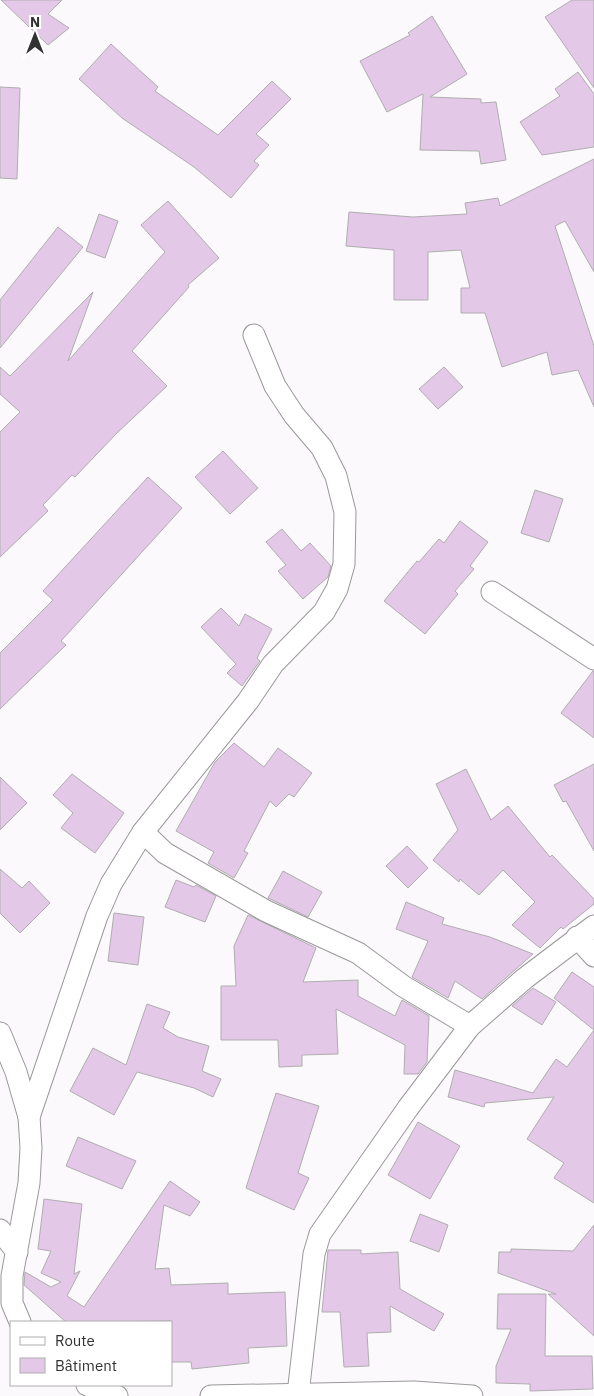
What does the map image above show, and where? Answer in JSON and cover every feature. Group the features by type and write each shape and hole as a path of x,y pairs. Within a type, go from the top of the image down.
{"street":[{"path":"29,1116 97,916 110,884 143,832 237,716 273,664 324,612 337,589 344,564 344,512 336,476 322,448 294,416 275,386 254,335"},
{"path":"492,592 594,659"},
{"path":"143,832 165,854 251,903 358,953 403,986 470,1026"},
{"path":"298,1394 314,1254 320,1234 408,1108 470,1026 506,994 586,932 594,956"},
{"path":"0,1033 16,1072 29,1116 31,1148 29,1183 6,1301 19,1321"},
{"path":"0,1230 17,1252"},
{"path":"90,1386 113,1396"},
{"path":"211,1396 414,1392 472,1396"}],"building":[{"path":"1,0 62,0 48,14 69,28 48,45"},
{"path":"572,0 594,0 594,88 545,17"},
{"path":"432,16 467,74 430,97 481,99 481,103 496,102 506,160 481,164 479,151 420,150 423,94 387,112 360,61 410,35 408,33"},
{"path":"111,44 158,87 155,91 218,135 272,81 291,99 256,134 269,145 254,161 259,165 231,198 194,167 122,118 79,79"},
{"path":"578,72 594,94 594,147 542,155 520,122 560,96 555,89"},
{"path":"0,87 20,88 17,179 0,178"},
{"path":"594,159 594,272 565,221 555,226 594,346 594,407 578,370 552,375 547,352 502,367 485,313 461,313 461,288 470,288 461,250 428,252 428,300 394,300 394,250 346,246 349,212 413,217 467,214 465,203 498,198 500,206"},
{"path":"168,201 219,258 188,285 189,287 132,351 167,386 117,433 75,477 72,475 43,505 48,511 0,557 0,432 20,412 0,394 0,367 10,376 93,292 68,361 165,252 141,225"},
{"path":"99,214 118,221 105,258 86,251"},
{"path":"58,227 83,247 0,348 0,300"},
{"path":"444,367 463,387 438,409 419,389"},
{"path":"223,451 258,488 230,514 195,477"},
{"path":"148,477 182,508 61,641 66,645 0,709 0,653 53,600 43,591"},
{"path":"535,490 563,499 549,542 521,533"},
{"path":"460,521 488,542 470,566 474,569 455,591 458,594 425,634 384,601 417,561 419,562 439,539 444,543"},
{"path":"282,529 301,551 310,543 331,566 328,577 303,599 278,571 286,565 266,542"},
{"path":"221,608 239,626 245,614 272,629 257,658 260,661 242,686 227,673 236,664 201,627"},
{"path":"594,671 594,738 561,713"},
{"path":"234,743 264,767 278,748 312,773 294,797 289,794 276,807 270,801 244,851 248,853 234,878 208,863 214,852 176,831 215,762"},
{"path":"594,764 594,851 566,801 563,802 554,785"},
{"path":"466,769 491,820 508,806 550,857 552,855 594,899 594,904 563,929 561,927 540,948 512,925 535,902 503,870 479,895 460,879 459,882 433,860 458,830 436,784"},
{"path":"72,774 124,813 95,853 61,828 73,813 53,795"},
{"path":"0,777 27,803 0,830"},
{"path":"407,846 428,868 408,888 386,866"},
{"path":"0,869 22,888 29,881 50,903 20,933 0,913"},
{"path":"283,871 322,892 308,917 268,898"},
{"path":"176,880 194,887 196,885 216,896 205,922 165,907"},
{"path":"406,902 444,918 442,924 490,937 533,954 482,999 455,981 448,998 412,977 428,941 396,929"},
{"path":"114,913 144,917 138,965 108,961"},
{"path":"248,915 316,948 303,982 358,980 358,996 395,1016 402,1000 429,1016 427,1062 418,1074 404,1074 405,1045 336,1009 338,1054 302,1055 302,1066 279,1067 278,1040 221,1040 221,986 236,986 234,946"},
{"path":"572,972 594,987 594,1030 554,998"},
{"path":"533,988 556,1002 542,1025 512,1006"},
{"path":"147,1004 170,1012 163,1028 178,1037 209,1046 202,1071 221,1079 213,1097 194,1088 137,1072 114,1115 70,1091 93,1048 126,1065"},
{"path":"594,1030 594,1203 554,1178 564,1163 527,1139 554,1097 485,1103 484,1107 448,1097 455,1070 533,1093 556,1059 567,1067"},
{"path":"276,1093 319,1106 298,1173 309,1178 294,1210 246,1188"},
{"path":"418,1122 460,1146 430,1199 388,1175"},
{"path":"78,1137 136,1161 122,1189 66,1166"},
{"path":"170,1181 200,1202 190,1216 164,1205 155,1269 169,1268 171,1285 228,1283 228,1294 285,1292 287,1346 248,1348 249,1363 192,1369 191,1362 172,1362 172,1321 65,1321 24,1285 25,1272 51,1287 61,1282 41,1273 51,1251 38,1249 44,1199 82,1204 74,1274 80,1271 67,1296 84,1307"},
{"path":"420,1214 448,1225 439,1252 410,1241"},
{"path":"594,1225 594,1336 548,1294 556,1294 498,1273 499,1252 511,1252 511,1249 573,1251"},
{"path":"328,1250 361,1250 361,1254 398,1252 400,1289 444,1314 434,1331 390,1306 391,1332 367,1333 369,1366 344,1367 340,1312 322,1312"},
{"path":"498,1294 546,1294 545,1356 592,1356 593,1389 530,1391 530,1384 496,1383 496,1366 511,1329 497,1329"}]}
